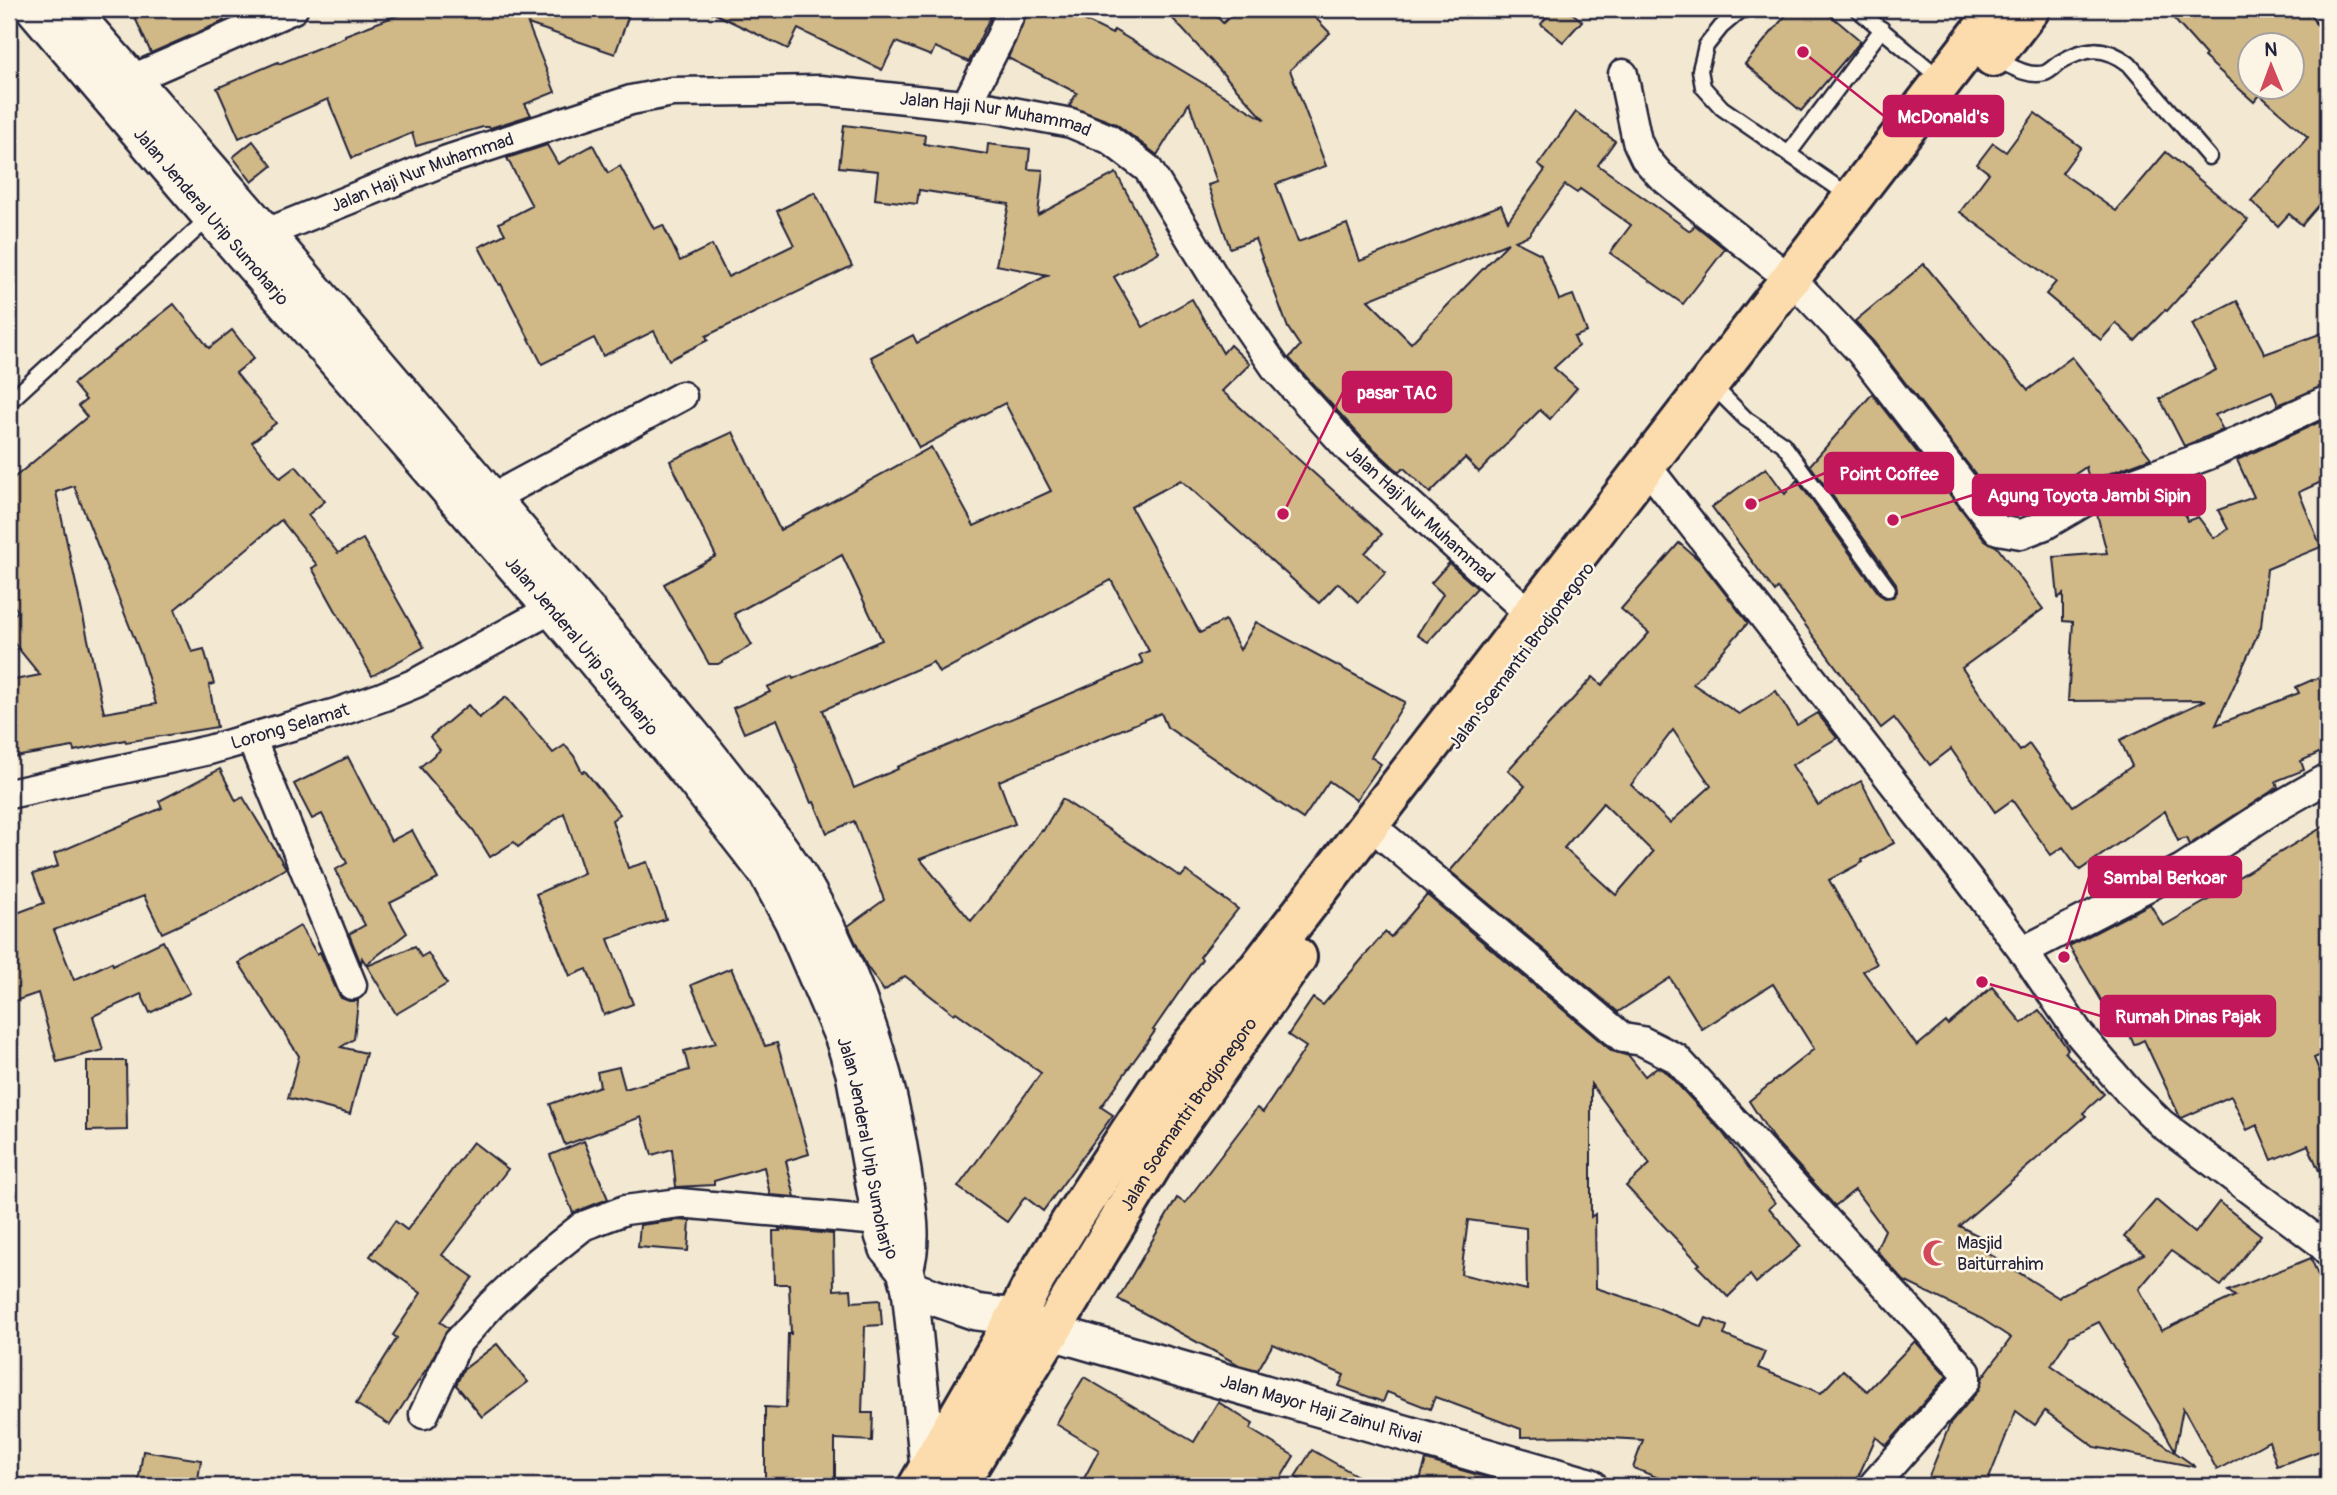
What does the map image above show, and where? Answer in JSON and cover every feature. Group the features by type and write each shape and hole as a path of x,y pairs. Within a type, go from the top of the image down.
{"main road":[{"name":"Jalan Soemantri Brodjonegoro","path":"935,1481 1036,1278 1164,1080 1233,994 1257,970 1797,286 1903,166 2030,9"},
{"name":"Jalan Soemantri Brodjonegoro","path":"935,1481 1052,1332 1164,1145 1268,996 1387,839 1526,630 1722,395 1797,286 1853,197 1943,80 1989,12"}],"street":[{"name":"Jalan Jenderal Urip Sumoharjo","path":"34,9 119,86 564,603 717,764 788,860 818,911 845,970 870,1032 889,1090 901,1153 911,1232 908,1279"},
{"name":"Jalan Jenderal Urip Sumoharjo","path":"70,9 119,86"},
{"path":"119,86 293,9"},
{"path":"966,106 1012,9"},
{"path":"2325,9 2328,13"},
{"path":"1623,74 1637,141 1645,158 1660,175 1706,214 1797,286 1860,351 1998,530 2021,534 2045,525 2091,498 2208,455 2328,400"},
{"name":"Jalan Haji Nur Muhammad","path":"251,241 447,160 631,100 672,92 820,90 992,108 1071,122 1109,139 1148,169 1219,285 1275,367 1350,450 1526,630"},
{"name":"Jalan Jenderal Urip Sumoharjo","path":"251,241 492,498 564,603 694,780 766,872 820,980 843,1038 854,1073 879,1221 888,1250 908,1279"},
{"path":"492,498 682,396"},
{"path":"1655,477 2023,951 2080,1035 2129,1092 2162,1124 2328,1251"},
{"name":"Lorong Selamat","path":"9,794 183,756 336,713 416,683 564,603"},
{"path":"251,738 352,985"},
{"path":"2023,951 2182,869 2272,810 2328,778"},
{"path":"1387,839 1623,1038 1642,1041 1676,1058 1966,1372 1966,1380 1875,1483"},
{"path":"424,1414 458,1342 491,1305 528,1270 583,1226 625,1210 679,1203 879,1221"},
{"path":"908,1279 935,1481"},
{"name":"Jalan Mayor Haji Zainul Rivai","path":"908,1279 976,1312 1016,1317 1052,1332 1589,1486"}],"lane":[{"path":"1742,9 1721,27 1706,46 1700,78 1703,87 1722,108 1853,197"},
{"path":"1857,9 1943,80"},
{"path":"1789,153 1882,29"},
{"path":"1992,57 2026,72 2046,73 2061,62 2091,50 2113,52 2129,64 2209,157"},
{"path":"9,402 223,208"},
{"path":"1722,395 1746,419 1783,444 1888,589"}],"building":[{"path":"131,9 218,9 224,21 151,53"},
{"path":"414,9 631,9 615,54 528,24 555,92 525,104 531,115 416,146 412,133 352,158 328,99 239,138 217,88"},
{"path":"705,9 994,9 969,62 935,47 931,56 896,42 882,70 798,29 788,49"},
{"path":"1028,9 1055,9 1112,34 1114,30 1265,120 1164,9 1210,9 1223,23 1238,9 1307,9 1330,33 1290,70 1326,166 1276,184 1298,242 1347,224 1360,261 1501,205 1508,221 1545,170 1538,165 1576,112 1615,141 1598,165 1690,231 1695,225 1725,249 1683,304 1610,253 1631,225 1580,189 1577,193 1565,185 1529,235 1515,241 1541,254 1559,300 1573,295 1587,332 1574,337 1578,346 1554,368 1577,388 1550,419 1540,410 1479,472 1465,458 1430,493 1404,468 1399,472 1362,438 1289,358 1300,346 1288,328 1255,239 1230,248 1208,185 1217,182 1189,103 1157,155 1116,124 1069,106 1077,93 1008,58","holes":["1508,243 1411,343 1368,300"]},
{"path":"1553,9 1567,9 1582,21 1563,42 1541,24"},
{"path":"1791,9 1823,9 1861,41 1801,111 1745,64"},
{"path":"2165,9 2309,9 2315,23 2328,29 2328,195 2302,225 2289,214 2278,226 2251,201 2308,137 2268,102 2306,102 2306,32 2236,32 2236,86 2204,57 2206,55"},
{"path":"2035,113 2081,147 2062,173 2116,211 2166,152 2248,220 2167,311 2135,341 2116,323 2101,340 2046,294 2056,282 1960,212 1989,173 1977,164 1993,143 2006,152"},
{"path":"844,125 925,135 924,144 987,154 988,144 1030,149 1028,169 1043,170 1038,215 1116,173 1159,252 1114,277 1143,327 1192,299 1223,353 1230,345 1250,364 1222,391 1382,534 1365,553 1386,572 1358,602 1338,583 1319,603 1181,480 1131,507 1200,633 1225,620 1240,650 1256,622 1405,702 1371,757 1381,764 1356,800 1329,781 1303,819 1167,727 1161,713 999,781 1015,824 920,859 971,921 1006,879 1041,830 1043,831 1062,799 1181,877 1186,871 1238,909 1200,957 1202,959 1153,1030 1155,1031 1101,1107 1113,1115 1043,1211 1025,1197 1007,1222 958,1187 1041,1073 956,1012 954,1014 905,976 884,991 866,965 848,926 884,900 854,821 827,833 814,802 811,803 777,719 744,733 733,708 770,692 767,687 792,676 793,679 882,640 842,555 734,614 752,645 718,664 709,664 664,584 716,556 670,461 733,432 780,530 931,447 974,526 1051,491 1005,403 919,448 871,357 913,335 917,343 1048,275 996,265 1009,204 919,190 917,204 875,199 878,171 839,167","holes":["1111,580 1149,651 1139,655 1143,663 897,767 898,769 854,788 823,710 933,662 939,673"]},
{"path":"253,141 272,166 252,182 233,157"},
{"path":"547,145 558,164 593,145 608,173 620,166 654,229 663,225 680,261 712,245 728,277 794,245 777,211 815,192 852,266 706,336 708,340 669,360 654,331 603,356 594,338 542,364 479,247 505,234 499,223 532,206 507,158"},
{"path":"1924,264 2028,390 2072,357 2151,458 2089,481 2086,467 2013,516 2007,515 1855,321"},
{"path":"2237,301 2265,354 2328,331 2328,384 2278,405 2272,391 2215,415 2223,430 2184,446 2160,399 2216,370 2192,324"},
{"path":"174,304 209,348 232,330 254,358 236,373 276,423 252,442 280,478 296,466 325,501 308,515 338,553 363,539 424,647 372,676 312,568 317,565 281,520 175,609 192,652 204,649 214,684 209,685 217,727 126,742 125,740 74,751 73,747 9,758 9,681 40,675 9,637 9,619 18,611 9,600 9,482 87,417 78,406 86,400 73,384","holes":["74,486 141,655 156,704 104,713 56,492"]},
{"path":"1872,394 1985,540 1997,547 2043,609 1962,668 2020,751 2029,744 2073,806 2132,766 2120,740 2206,700 2068,701 2073,622 2063,621 2063,594 2058,598 2054,557 2107,553 2097,514 2173,486 2180,494 2187,521 2198,517 2214,538 2228,529 2218,510 2254,497 2237,460 2328,418 2328,479 2299,492 2321,547 2267,569 2261,627 2216,725 2299,693 2296,687 2328,673 2328,749 2301,761 2304,770 2276,781 2278,787 2189,845 2186,838 2178,841 2165,811 2080,870 2063,847 2051,855 2012,800 1995,812 1951,749 1930,765 1894,718 1881,728 1778,588 1775,592 1712,507 1766,468 1785,494 1797,480 1880,595 1885,598 1893,597 1897,592 1896,583 1810,465"},
{"path":"1679,543 1699,560 1748,623 1693,684 1739,714 1776,691 1797,725 1817,713 1837,738 1792,765 1818,805 1861,781 1894,843 1829,880 1877,964 1863,971 1917,1046 1946,1022 1948,1025 1992,987 2022,1023 2039,1010 2068,1049 2065,1052 2104,1094 2083,1113 2086,1116 1959,1226 1993,1243 1988,1253 2059,1298 2144,1254 2124,1237 2156,1200 2195,1233 2219,1202 2261,1235 2221,1286 2171,1251 2139,1289 2161,1331 2235,1296 2228,1291 2311,1258 2328,1300 2328,1448 2277,1466 2269,1441 2217,1470 2183,1408 2175,1450 2099,1322 2070,1336 2051,1365 2196,1467 2095,1447 2045,1411 2035,1425 2016,1411 1986,1486 1925,1486 1950,1424 1978,1391 1983,1377 2011,1338 1982,1319 1904,1281 1876,1250 1885,1230 1855,1190 1835,1206 1772,1137 1749,1101 1814,1049 1773,984 1702,1029 1670,978 1618,1012 1450,871 1525,786 1508,770 1593,677 1602,685 1649,633 1621,609","holes":["1673,730 1711,786 1670,823 1631,785","1603,803 1653,852 1616,895 1564,848"]},
{"path":"1449,563 1477,588 1428,642 1417,635 1443,594 1431,583"},
{"path":"506,697 553,753 565,745 582,772 585,771 620,814 612,820 628,868 647,862 666,919 608,939 633,1004 604,1015 587,969 570,976 536,894 584,873 564,813 518,847 514,842 490,857 474,831 420,767 440,750 430,737 468,705 479,718"},
{"path":"348,757 391,841 412,830 438,879 390,903 407,933 366,964 362,958 361,964 349,934 365,925 335,870 347,863 322,814 312,819 294,784"},
{"path":"220,769 236,801 243,797 286,868 225,904 162,933 144,896 54,930 74,980 163,941 190,993 150,1013 141,994 93,1016 103,1050 57,1062 38,993 9,1003 9,916 44,903 33,874 58,866 54,854 162,808 159,801"},
{"path":"2328,824 2328,1052 2314,1058 2328,1091 2328,1192 2308,1145 2272,1160 2257,1125 2247,1130 2231,1096 2180,1117 2144,1040 2134,1045 2114,999 2104,1005 2069,946 2150,904 2163,926 2234,885 2232,881"},
{"path":"1427,895 1612,1051 1629,1056 1645,1076 1657,1067 1666,1072 1722,1132 1775,1203 1769,1208 1801,1246 1756,1283 1750,1275 1728,1297 1626,1186 1650,1164 1591,1084 1591,1217 1595,1214 1596,1288 1658,1308 1702,1327 1706,1318 1727,1326 1724,1335 1765,1352 1758,1368 1821,1393 1843,1370 1867,1391 1915,1341 1947,1376 1886,1446 1876,1437 1854,1486 1679,1486 1633,1468 1643,1440 1578,1436 1521,1437 1521,1429 1435,1397 1430,1409 1387,1392 1383,1402 1339,1386 1344,1375 1273,1344 1258,1370 1239,1365 1118,1299 1177,1198 1185,1203 1257,1108 1263,1112 1306,1047 1288,1035 1313,998 1323,1005 1385,932 1391,937","holes":["1468,1220 1526,1228 1527,1290 1461,1274"]},
{"path":"300,926 317,954 320,952 341,998 358,1001 354,1039 341,1047 366,1053 350,1114 288,1098 299,1056 239,963"},
{"path":"415,946 421,957 428,953 447,984 396,1014 367,966"},
{"path":"731,968 765,1046 777,1043 809,1154 786,1161 795,1197 770,1195 764,1167 714,1181 714,1185 676,1187 672,1149 652,1155 641,1117 565,1145 550,1104 600,1086 597,1072 619,1067 625,1089 689,1070 684,1051 716,1043 691,985"},
{"path":"87,1061 126,1061 127,1130 87,1131"},
{"path":"584,1141 608,1199 573,1213 550,1155"},
{"path":"473,1142 508,1169 442,1255 473,1277 440,1322 449,1328 390,1425 356,1404 397,1338 393,1335 421,1293 370,1256 395,1221 407,1230"},
{"path":"690,1221 688,1251 638,1247 640,1225"},
{"path":"779,1229 833,1234 834,1290 851,1289 852,1302 880,1300 882,1325 865,1326 862,1413 873,1413 872,1441 835,1439 835,1486 765,1486 765,1407 786,1408 788,1334 791,1334 789,1284 774,1284 773,1231 780,1231"},
{"path":"497,1344 528,1382 482,1417 456,1385 463,1370"},
{"path":"1084,1377 1194,1442 1218,1402 1253,1424 1250,1429 1294,1456 1276,1486 1080,1486 1099,1450 1056,1424"},
{"path":"1312,1450 1375,1486 1311,1486 1295,1477"},
{"path":"143,1451 201,1460 197,1486 138,1484"},
{"path":"1426,1460 1496,1480 1495,1486 1418,1486"}],"place":[{"name":"McDonald's","path":"1803,52"},
{"name":"Point Coffee","path":"1751,504"},
{"name":"pasar TAC","path":"1283,514"},
{"name":"Agung Toyota Jambi Sipin","path":"1893,520"},
{"name":"Sambal Berkoar","path":"2064,957"},
{"name":"Rumah Dinas Pajak","path":"1982,982"},
{"name":"Masjid Baiturrahim","path":"1936,1253"}]}
